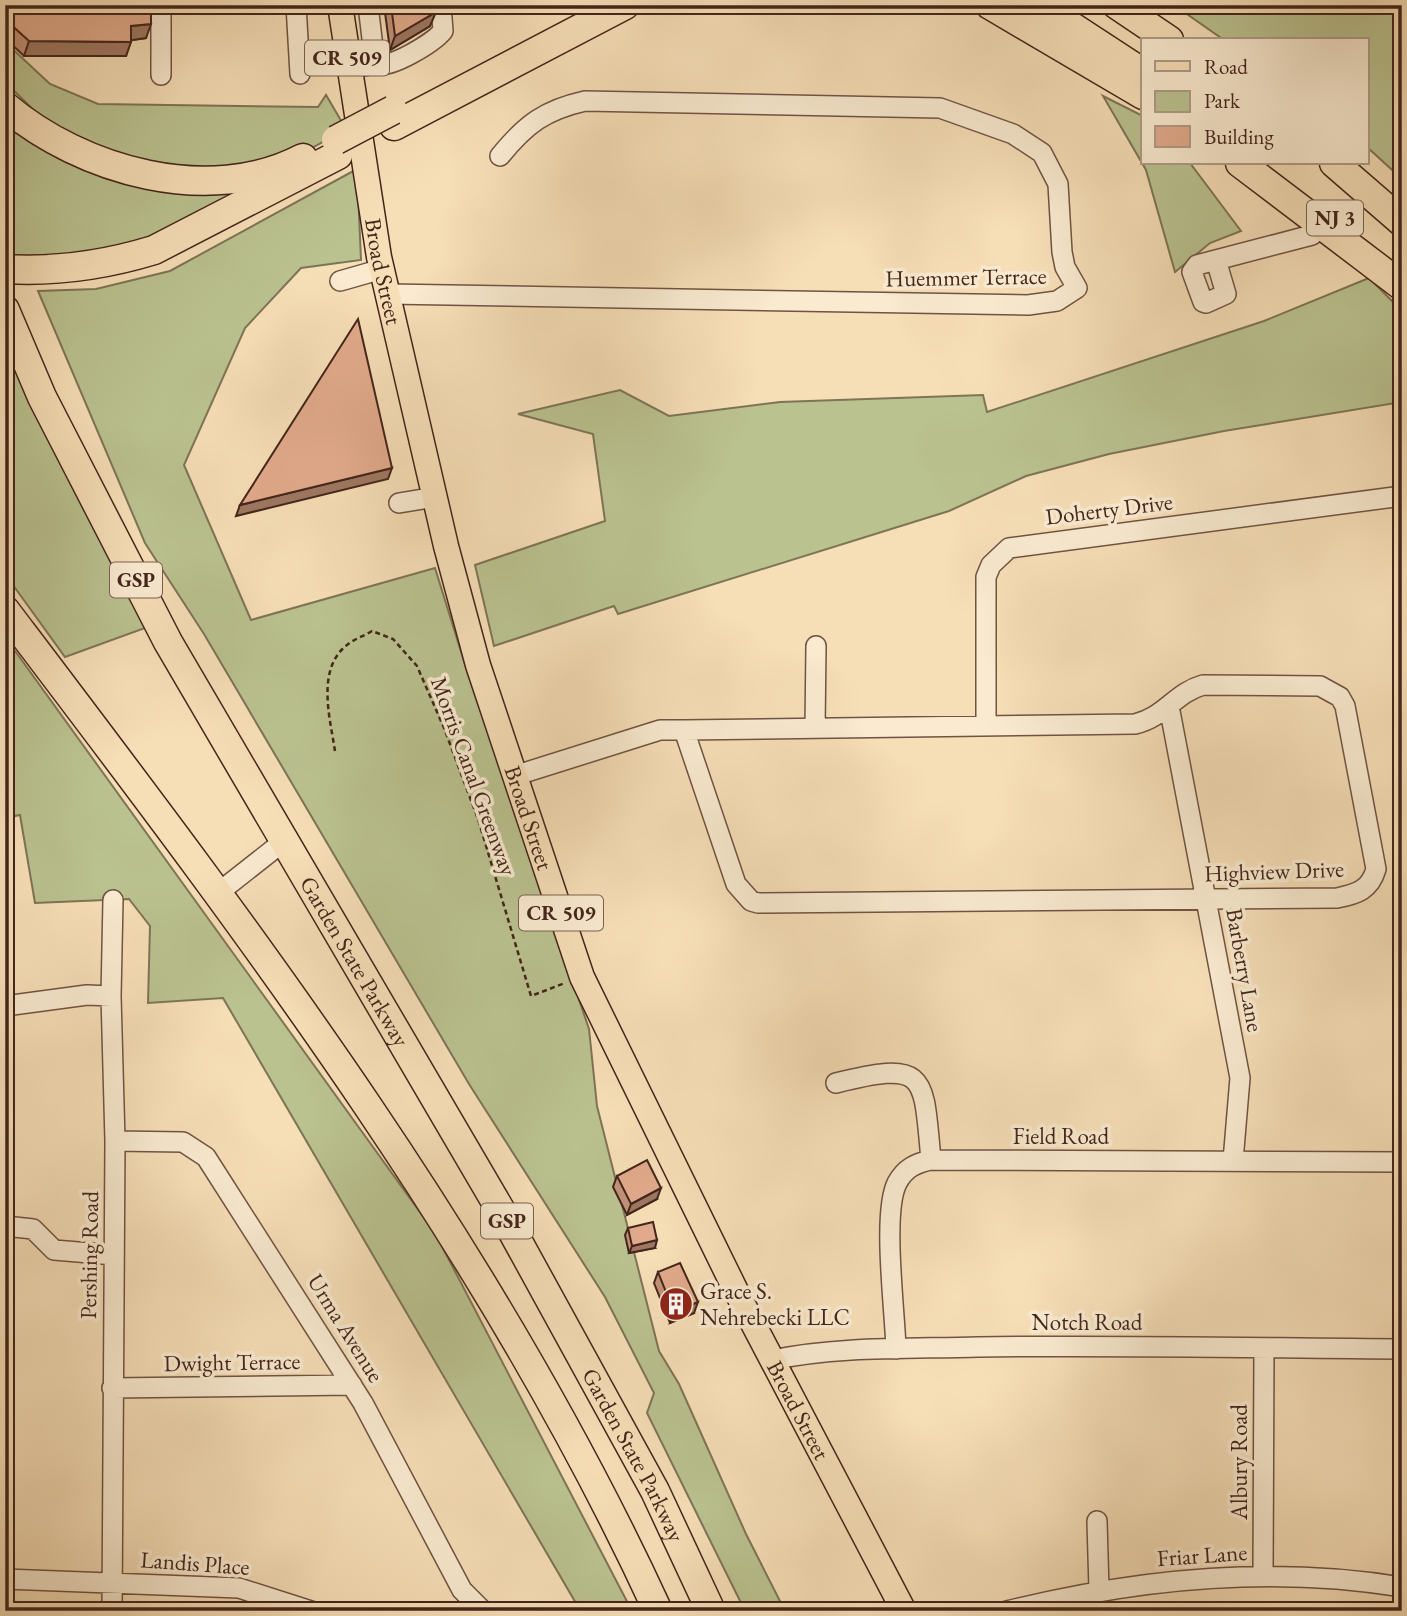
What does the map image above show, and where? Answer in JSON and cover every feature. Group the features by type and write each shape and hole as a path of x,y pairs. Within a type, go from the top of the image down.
{"highway":[{"path":"5,269 44,270 105,263 154,250 592,5"},
{"path":"393,118 625,5"},
{"path":"990,5 1141,94"},
{"path":"1039,5 1141,72"},
{"path":"1117,5 1166,38"},
{"path":"5,106 44,136 83,155 164,177 224,179 257,174 337,148"},
{"path":"1241,164 1402,286"},
{"name":"NJ 3","path":"1268,164 1402,276"},
{"name":"NJ 3","path":"1335,164 1402,222"},
{"name":"Garden State Parkway","path":"5,310 42,397 107,527 182,665 504,1216 655,1491 711,1611"},
{"name":"Garden State Parkway","path":"5,610 218,893 384,1127 462,1246 553,1403 657,1611"}],"main road":[{"name":"Broad Street","path":"340,5 382,269 435,497 478,665 582,977 654,1129 904,1611"}],"street":[{"path":"161,5 161,75"},
{"path":"296,5 299,20 295,30 300,74"},
{"path":"368,5 375,64"},
{"path":"349,68 387,65 436,39 443,32 441,5"},
{"name":"Huemmer Terrace","path":"388,294 1028,305 1057,301 1077,288 1065,267 1062,252 1058,184 1042,153 1013,134 940,108 585,101 550,112 522,128 500,156"},
{"path":"1216,260 1226,293 1210,304 1203,302 1192,272 1197,265 1216,260 1312,235 1323,226"},
{"path":"340,281 382,269"},
{"name":"Doherty Drive","path":"986,726 986,577 991,565 1009,548 1402,496"},
{"path":"399,503 435,497"},
{"path":"814,728 816,646"},
{"name":"Highview Drive","path":"514,776 645,733 684,730 1135,724 1147,721 1169,706 1185,690 1203,685 1320,687 1340,696 1350,722 1376,859 1373,878 1362,891 1337,898 767,904 751,901 736,884 684,730"},
{"name":"Barberry Lane","path":"1169,706 1240,1078 1233,1161"},
{"path":"218,893 284,841"},
{"name":"Pershing Road","path":"112,1611 115,1141 111,996 113,900"},
{"path":"5,1006 87,995 111,996"},
{"path":"836,1083 891,1071 916,1080 925,1095 931,1160 915,1163 906,1170 892,1197 896,1349"},
{"name":"Urma Avenue","path":"115,1141 183,1142 206,1157 352,1385 405,1477 462,1590 482,1611"},
{"name":"Field Road","path":"931,1160 1402,1162"},
{"path":"5,1226 33,1229 54,1250 114,1255"},
{"name":"Notch Road","path":"772,1360 795,1355 896,1349 1086,1345 1402,1349"},
{"name":"Albury Road","path":"1263,1575 1264,1348"},
{"name":"Dwight Terrace","path":"112,1388 352,1385"},
{"path":"1097,1521 1099,1590"},
{"name":"Friar Lane","path":"1007,1611 1099,1590 1263,1575 1402,1587"},
{"name":"Landis Place","path":"5,1579 113,1581 193,1589 239,1588 311,1611"}],"path":[{"name":"Morris Canal Greenway","path":"335,751 327,696 330,669 346,646 372,631 393,639 417,667 444,728 478,819 531,996 582,977"}],"green space":[{"path":"1174,5 1402,5 1402,179 1368,148 1368,38 1221,38"},
{"path":"5,42 50,84 98,104 318,107 326,95 346,129 310,149 199,175 140,166 45,121 5,82"},
{"path":"1103,96 1141,115 1141,161"},
{"path":"5,115 71,162 281,182 147,249 16,262 5,237"},
{"path":"1143,164 1191,164 1241,231 1210,243 1175,272"},
{"path":"357,169 361,260 301,268 245,328 184,465 251,620 435,568 467,671 589,1029 597,1106 659,1351 679,1384 746,1534 785,1611 745,1611 647,1413 654,1393 605,1297 469,1084 204,634 145,543 38,291 96,289 170,271"},
{"path":"1369,278 1402,311 1402,402 1224,431 1109,454 1026,476 949,511 618,614 614,606 494,646 475,565 605,521 593,434 518,414 620,390 669,416 780,402 983,395 987,412 1264,321"},
{"path":"5,343 145,628 65,657 5,574"},
{"path":"5,637 435,1233 632,1611 573,1611 577,1605 223,998 148,1003 150,926 129,899 35,903 20,815 5,818"}],"building":[{"path":"8,5 151,5 151,24 131,26 131,42 29,41 7,21"},
{"path":"391,5 435,5 436,12 395,36"},
{"path":"358,319 392,468 240,505"},
{"path":"647,1160 661,1188 631,1204 617,1176"},
{"path":"653,1222 657,1240 632,1246 628,1228"},
{"path":"680,1263 698,1302 674,1312 658,1272"}],"place":[{"name":"Grace S. Nehrebecki LLC","path":"676,1304"}]}
